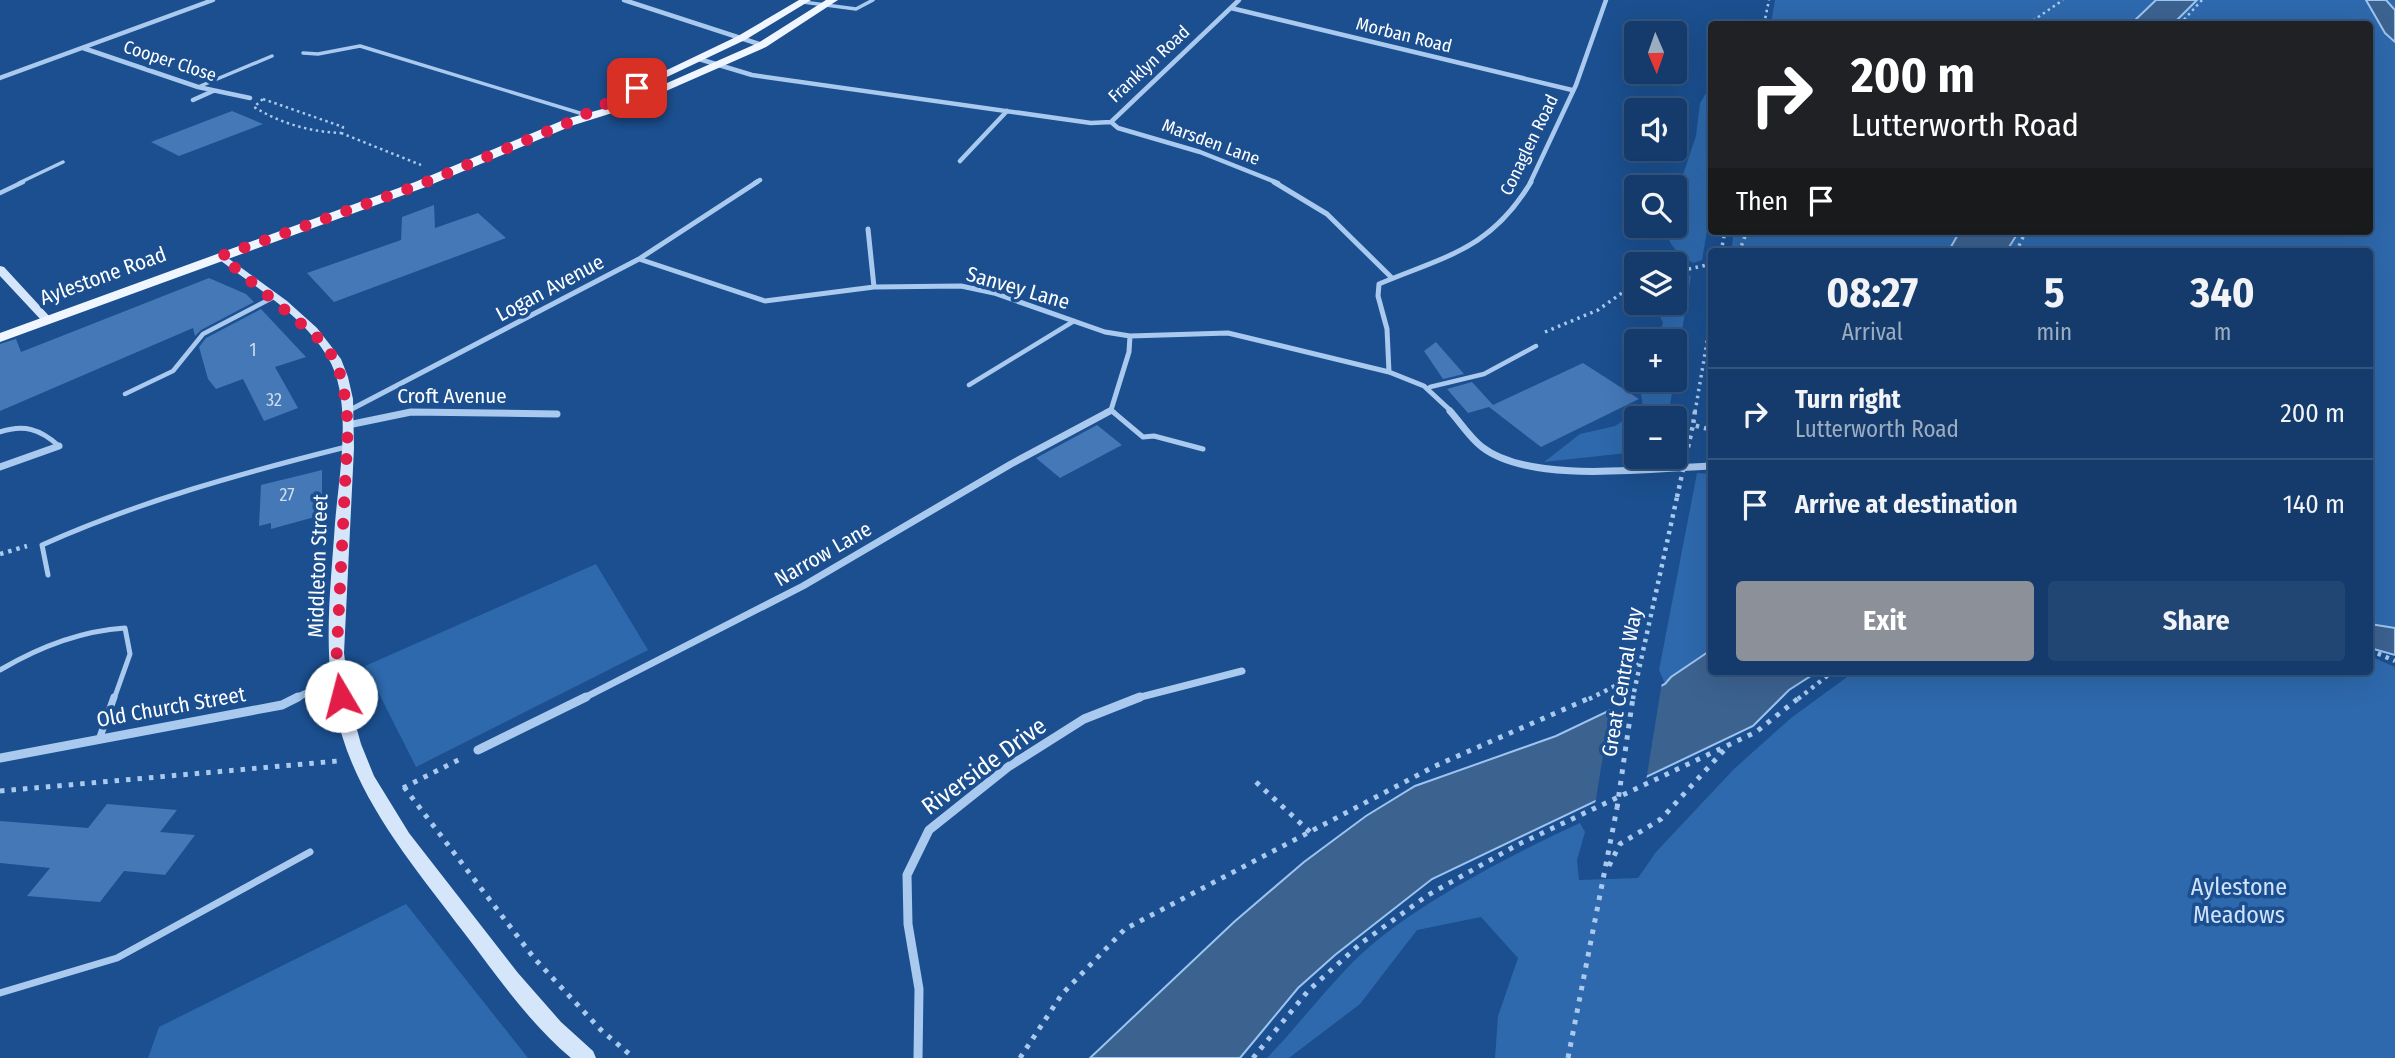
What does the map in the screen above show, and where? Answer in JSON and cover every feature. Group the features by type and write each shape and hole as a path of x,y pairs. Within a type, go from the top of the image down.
{"main road":[{"path":"570,122 743,38 805,1"},
{"path":"570,122 621,107 718,66 762,45 829,2"},
{"path":"637,88 652,94"},
{"name":"Aylestone Road","path":"0,338 444,174 570,122"}],"street":[{"path":"0,78 213,0"},
{"path":"624,0 762,45"},
{"name":"Franklyn Road","path":"1111,122 1112,118 1239,0"},
{"name":"Conaglen Road","path":"1392,278 1460,251 1500,225 1523,195 1572,90 1597,30 1606,0"},
{"name":"Morban Road","path":"1231,8 1572,90"},
{"name":"Cooper Close","path":"82,47 198,87 250,98"},
{"name":"Marsden Lane","path":"699,59 752,75 1091,123 1111,122 1118,128 1248,169 1310,202 1343,228 1376,266 1392,278"},
{"path":"193,100 214,91"},
{"path":"960,162 1007,111"},
{"name":"Logan Avenue","path":"348,418 639,259 760,180"},
{"path":"868,229 874,288"},
{"name":"Middleton Street","path":"221,256 307,327 335,359 348,418 336,668 356,758 394,828 509,976 570,1046 586,1058"},
{"name":"Sanvey Lane","path":"639,259 765,301 874,288 961,286 994,293 1105,332 1130,336 1227,333 1389,372"},
{"path":"0,269 46,319"},
{"path":"1392,278 1378,288 1387,329 1389,372 1430,387 1483,449 1515,464 1547,470 1708,466"},
{"path":"1111,410 1129,352 1130,336"},
{"name":"Narrow Lane","path":"478,750 740,620 848,561 1011,463 1111,410"},
{"name":"Croft Avenue","path":"348,418 411,412 557,414"},
{"path":"0,467 59,446"},
{"name":"Old Church Street","path":"0,758 100,737 282,705 312,691 336,668"},
{"name":"Riverside Drive","path":"918,1058 919,989 908,924 907,875 929,830 1008,767 1084,719 1130,700 1242,671"}],"lane":[{"path":"805,1 829,2 856,9 873,0"},
{"path":"303,53 325,56 349,46 360,46 583,114"},
{"path":"198,87 272,55"},
{"path":"0,193 63,162"},
{"path":"125,394 173,371 203,334 272,298"},
{"path":"969,385 1074,321"},
{"path":"1430,387 1484,373 1536,346"},
{"path":"1111,410 1143,437 1154,436 1203,449"},
{"path":"0,432 18,425 46,432 59,446"},
{"path":"48,575 42,545 84,524 188,487 346,447"},
{"path":"0,670 22,656 97,628 125,628 130,654 100,737"},
{"path":"0,993 117,958 310,852"}],"path":[{"path":"1766,21 1769,0"},
{"path":"2032,21 2063,0"},
{"path":"2183,21 2202,0"},
{"path":"341,133 343,127 269,100 263,99 254,107 267,115 327,134 341,133 444,174"},
{"path":"1687,269 1708,265"},
{"path":"1536,346 1544,332 1598,310 1624,292"},
{"name":"Great Central Way","path":"1568,1058 1607,871 1639,664 1693,425 1708,329"},
{"path":"1703,350 1708,351"},
{"path":"1693,425 1708,429"},
{"path":"0,554 23,546 42,545"},
{"path":"2373,651 2395,661"},
{"path":"1020,1058 1062,994 1125,929 1435,766 1565,711 1616,685 1639,664"},
{"path":"1253,1058 1308,991 1360,944 1428,895 1517,845 1756,732 1828,675"},
{"path":"1607,871 1620,845 1661,819 1730,744"},
{"path":"377,800 478,750"},
{"path":"0,791 356,758"},
{"path":"1256,782 1310,832"},
{"path":"404,787 496,911 560,989 621,1049 634,1058"}],"green space":[{"path":"1775,0 2395,0 2395,634 2373,625 2373,248 1732,248 1733,235 2373,235 2373,21 1772,21"},
{"path":"1708,90 1708,225 1702,260 1693,263 1687,259 1687,252 1678,252 1669,238 1687,238 1687,175 1683,175 1696,136 1700,103"},
{"path":"1687,275 1691,276 1687,300"},
{"path":"1659,315 1685,315 1682,329 1661,329 1663,323"},
{"path":"1641,392 1672,392 1670,406 1643,406"},
{"path":"1624,420 1624,453 1544,462 1580,434 1615,426"},
{"path":"1697,473 1708,474 1708,652 1665,684 1659,670"},
{"path":"596,564 648,650 416,767 365,666"},
{"name":"Aylestone Meadows","path":"2373,657 2395,667 2395,1058 1495,1058 1498,1016 1518,958 1481,917 1417,930 1360,1004 1289,1058 1267,1058 1342,973 1375,942 1460,884 1553,836 1580,823 1585,832 1577,860 1579,880 1638,878 1656,852 1734,769 1791,718 1850,675 2373,675"},
{"path":"406,904 528,1058 148,1058 159,1027"}],"shaded area":[{"path":"2156,0 2197,0 2176,21 2134,21"},
{"path":"2366,0 2386,0 2395,10 2395,42 2385,33"},
{"path":"1958,235 2017,235 2008,248 1950,248"},
{"path":"2373,624 2395,628 2395,655 2373,649"},
{"path":"1708,652 1708,675 1812,675 1789,690 1753,726 1432,879 1335,955 1298,988 1240,1058 1090,1058 1234,922 1304,862 1366,816 1415,786 1556,736 1665,684"}],"pier":[{"path":"1662,682 1646,781 1595,805 1611,706"}],"building":[{"path":"232,111 263,124 179,156 151,142"},
{"path":"434,205 435,228 478,213 506,238 334,302 307,273 401,240 402,217"},
{"path":"209,278 246,294 254,302 201,330 195,336 193,328 0,411 0,344 16,339 21,352"},
{"path":"261,309 306,357 275,367 298,408 264,421 243,379 216,389 208,379 199,347 206,338"},
{"path":"1436,342 1464,374 1443,379 1424,351"},
{"path":"1583,363 1624,389 1624,392 1639,399 1541,447 1489,407 1468,413 1447,389 1472,382 1493,405"},
{"path":"1097,425 1122,445 1060,478 1036,458"},
{"path":"322,470 322,515 271,529 271,523 259,526 261,485"},
{"path":"107,804 177,810 160,832 195,835 165,875 124,871 100,902 27,896 50,868 0,863 0,821 88,828"}],"route":[{"path":"341,696 336,668 348,425 343,383 335,359 317,337 297,317 221,256 419,185 570,122 637,88"}]}
